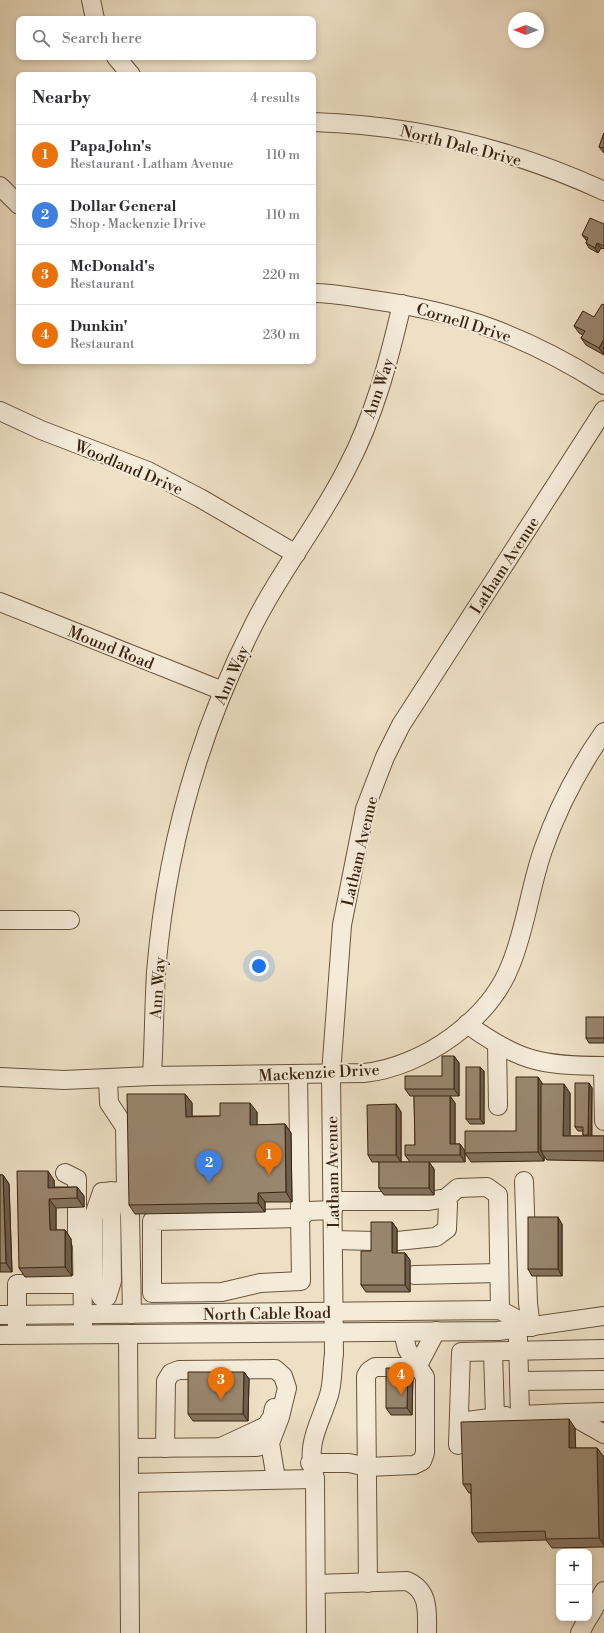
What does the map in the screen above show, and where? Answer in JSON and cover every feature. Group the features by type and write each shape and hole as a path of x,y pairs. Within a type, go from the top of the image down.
{"street":[{"path":"91,0 94,16"},
{"path":"118,60 128,72"},
{"name":"North Dale Drive","path":"316,122 380,126 472,144 557,170 604,191"},
{"path":"0,186 16,202"},
{"name":"Cornell Drive","path":"316,293 402,304 464,318 510,334 556,356 604,385"},
{"name":"Ann Way","path":"152,1076 156,972 175,841 197,761 223,691 254,623 344,474 360,440 388,362 402,304"},
{"name":"Latham Avenue","path":"316,1633 316,1584 311,1444 329,1394 334,1354 335,1312 331,1074 342,925 365,809 385,757 401,725 604,410"},
{"name":"Woodland Drive","path":"0,411 41,430 148,471 200,498 296,554"},
{"name":"Mound Road","path":"0,602 223,691"},
{"name":"Mackenzie Drive","path":"0,1076 64,1080 152,1076 298,1075 377,1072 404,1063 438,1046 467,1024 486,1006 500,986 511,965 521,933 530,890 552,824 570,786 604,732"},
{"path":"0,920 70,920"},
{"path":"467,1024 514,1054 547,1064 604,1066 604,1121"},
{"path":"498,1044 498,1106"},
{"path":"298,1075 300,1218 301,1281 260,1283 222,1292 152,1293 152,1221 300,1218 308,1211 371,1200 438,1200 448,1204 447,1229 436,1238 397,1241"},
{"path":"108,1079 110,1103 125,1128 118,1191 130,1216 132,1306"},
{"path":"65,1173 76,1180 77,1232 82,1245 83,1335"},
{"path":"520,1415 518,1350 528,1303 524,1181"},
{"path":"438,1200 458,1188 487,1187 498,1195 498,1273 500,1310"},
{"path":"102,1335 103,1303 94,1281 93,1218 102,1192 118,1191"},
{"path":"333,1240 376,1241"},
{"path":"414,1275 498,1273"},
{"path":"9,1335 9,1315 18,1284 82,1284"},
{"path":"222,1292 222,1313"},
{"name":"North Cable Road","path":"9,1315 83,1314 103,1303 222,1313 500,1310 524,1327"},
{"name":"North Cable Road","path":"9,1335 498,1330 604,1316"},
{"path":"417,1366 436,1331"},
{"path":"129,1483 276,1479 349,1463 367,1467 414,1465 422,1461 425,1453 425,1377 407,1348 403,1332"},
{"path":"128,1334 130,1633"},
{"path":"458,1445 461,1352 604,1349"},
{"path":"493,1352 495,1417"},
{"path":"368,1583 366,1376 375,1366 417,1366"},
{"path":"165,1448 166,1381 171,1373 179,1370 275,1369 283,1376 287,1388 280,1417 270,1443 276,1479"},
{"path":"169,1377 264,1376 272,1378 277,1384 279,1393 272,1417 266,1426 221,1447"},
{"path":"519,1381 604,1380"},
{"path":"459,1422 520,1415 604,1412"},
{"path":"567,1413 604,1434"},
{"path":"129,1448 257,1447 270,1443"},
{"path":"316,1584 407,1581 415,1584 424,1596 427,1604 427,1633"},
{"path":"592,1612 604,1591"},
{"path":"580,1633 587,1621"}],"building":[{"path":"604,133 604,148 599,147"},
{"path":"590,218 604,224 604,246 597,243 595,248 586,243 588,238 582,235"},
{"path":"602,304 604,305 604,339 599,348 581,338 585,331 574,326 583,311 594,317"},
{"path":"586,1017 604,1017 604,1038 586,1038"},
{"path":"442,1056 454,1056 454,1089 405,1089 405,1076 442,1076"},
{"path":"466,1067 480,1067 480,1119 466,1119"},
{"path":"516,1077 538,1077 538,1152 465,1153 465,1131 516,1131"},
{"path":"575,1083 589,1083 588,1135 583,1135 583,1127 575,1127"},
{"path":"541,1084 564,1084 563,1136 604,1136 604,1151 541,1151"},
{"path":"127,1094 185,1094 186,1117 220,1116 220,1103 250,1103 250,1125 285,1124 286,1192 258,1193 258,1203 129,1205"},
{"path":"414,1096 450,1096 450,1144 460,1144 460,1155 405,1155 405,1145 415,1145"},
{"path":"396,1104 396,1155 368,1155 367,1105"},
{"path":"379,1162 429,1162 429,1188 379,1188"},
{"path":"17,1171 48,1171 48,1188 77,1187 77,1198 49,1199 50,1230 65,1230 65,1267 19,1268"},
{"path":"0,1175 3,1175 6,1263 0,1263"},
{"path":"528,1217 558,1217 558,1269 528,1269"},
{"path":"371,1222 392,1222 392,1253 405,1253 405,1285 361,1285 361,1251 371,1251"},
{"path":"386,1368 408,1368 407,1408 386,1408"},
{"path":"188,1372 244,1372 243,1414 188,1414"},
{"path":"569,1419 569,1448 597,1448 599,1538 546,1539 545,1531 472,1533 471,1484 463,1484 461,1422"}],"place":[{"name":"Papa John's","path":"269,1175"},
{"name":"Dollar General","path":"209,1183"},
{"name":"Dunkin'","path":"401,1395"},
{"name":"McDonald's","path":"221,1400"}]}
